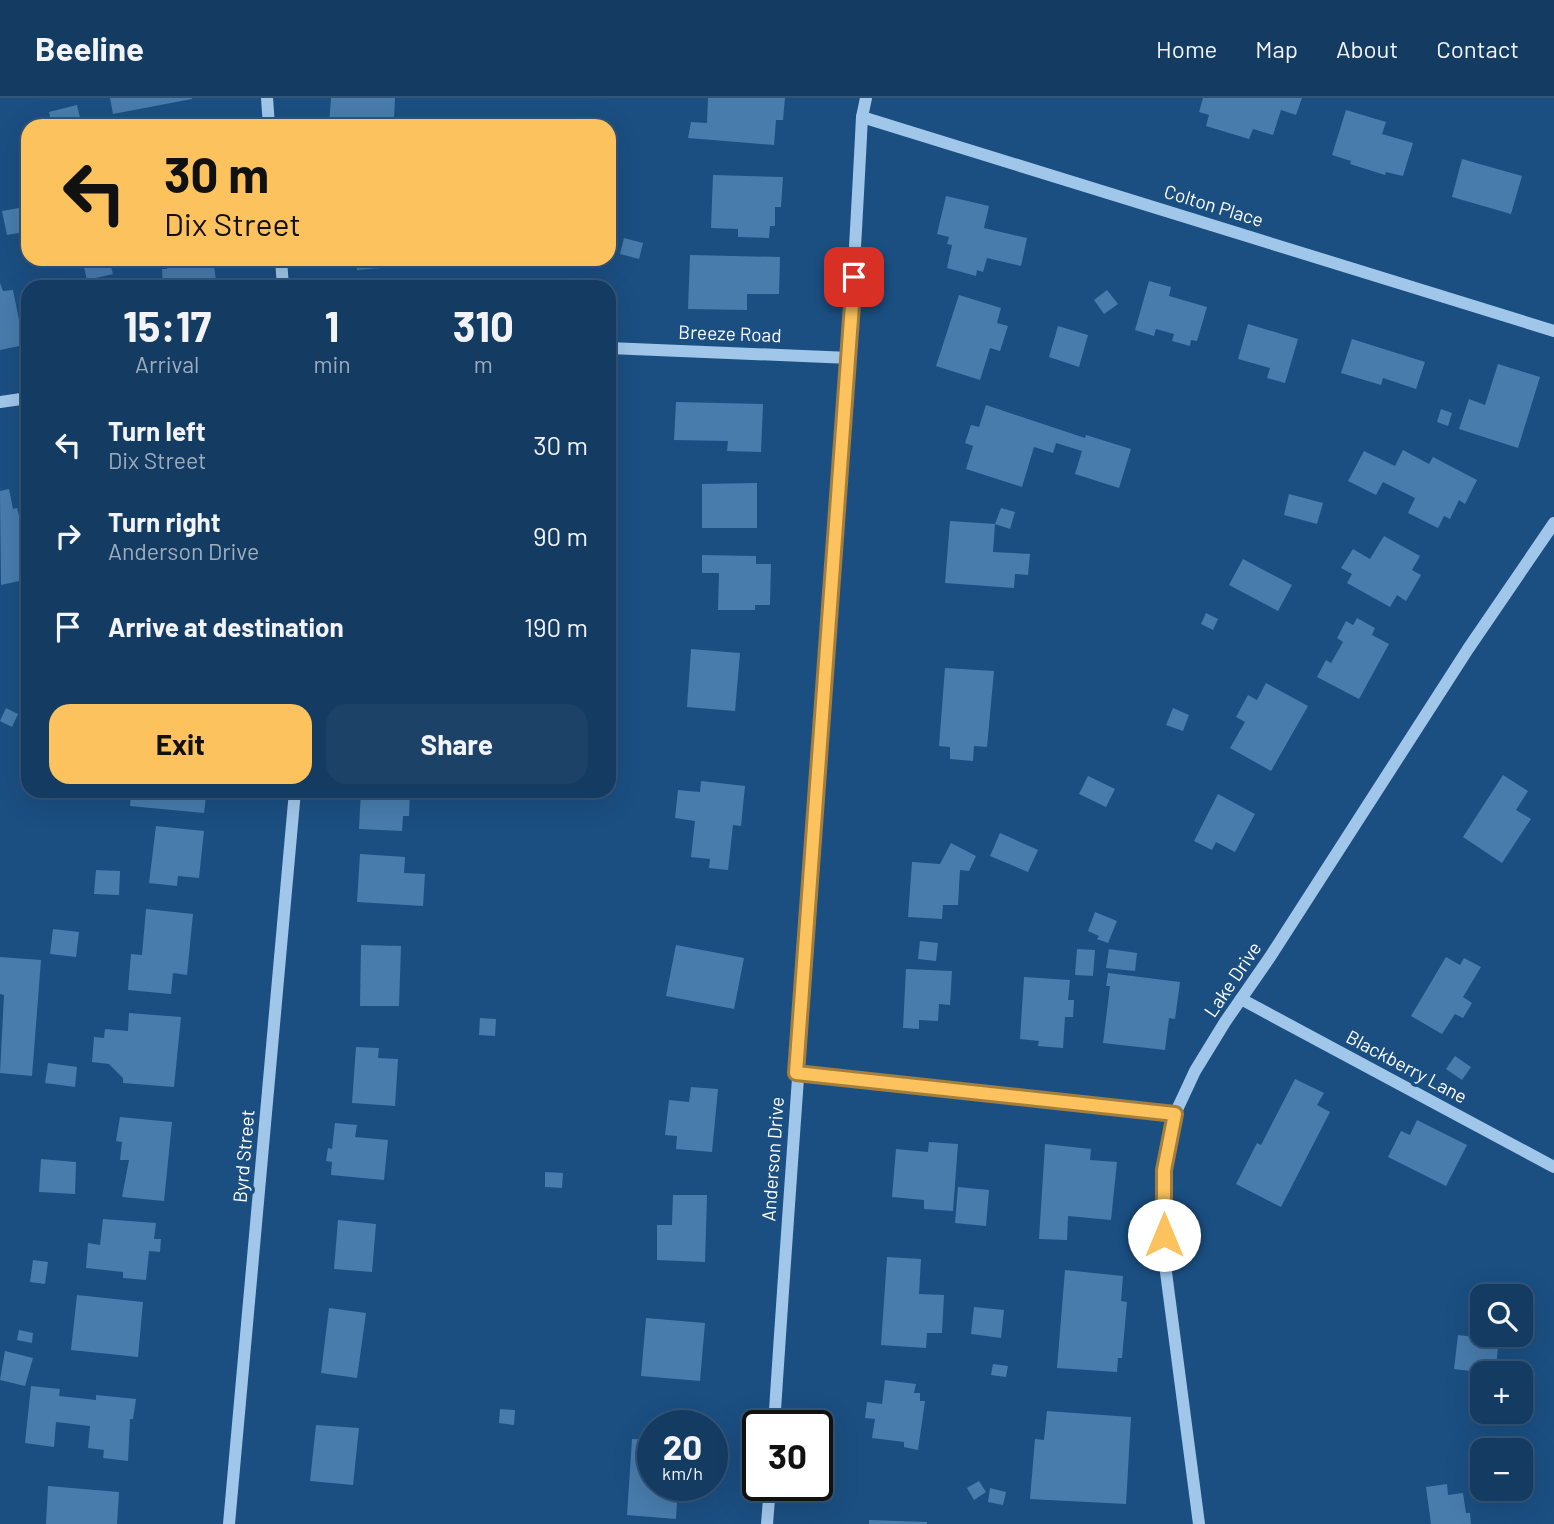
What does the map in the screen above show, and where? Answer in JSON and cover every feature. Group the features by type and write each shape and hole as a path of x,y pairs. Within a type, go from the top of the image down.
{"street":[{"path":"267,98 268,119"},
{"name":"Anderson Drive","path":"775,1410 796,1073 850,358 862,117 866,98"},
{"name":"Colton Place","path":"862,117 1554,331"},
{"name":"Breeze Road","path":"616,348 850,358"},
{"path":"0,402 21,399"},
{"name":"Lake Drive","path":"1199,1524 1164,1256 1164,1170 1175,1114 1195,1071 1241,999 1468,649 1554,523"},
{"name":"Byrd Street","path":"229,1524 294,798"},
{"name":"Blackberry Lane","path":"1241,999 1554,1167"},
{"path":"796,1073 1175,1114"},
{"path":"767,1524 769,1501"}],"building":[{"path":"110,98 192,98 192,99 113,114"},
{"path":"331,98 395,98 394,118 410,119 329,119"},
{"path":"708,98 785,98 783,120 776,120 774,145 688,138 691,122 707,123"},
{"path":"1203,98 1302,98 1296,115 1281,110 1273,135 1253,129 1249,139 1206,126 1209,115 1199,112"},
{"path":"77,105 80,119 50,119 49,112"},
{"path":"1346,110 1386,122 1382,134 1413,143 1403,176 1386,172 1385,175 1332,155"},
{"path":"1462,159 1522,176 1511,214 1452,197"},
{"path":"713,175 783,177 781,207 775,207 775,226 770,226 769,238 738,237 738,229 711,228"},
{"path":"946,196 989,206 984,228 1027,238 1021,266 987,258 983,272 977,270 976,276 947,268 952,245 947,244 949,237 937,234"},
{"path":"19,208 21,233 7,235 2,211"},
{"path":"624,238 643,243 639,259 620,254"},
{"path":"690,255 780,257 779,294 747,294 747,310 688,309"},
{"path":"84,266 111,266 113,274 87,280"},
{"path":"167,266 214,266 216,280 163,280 162,269 167,269"},
{"path":"357,266 381,266 381,268 357,270"},
{"path":"1149,281 1171,287 1169,296 1207,307 1197,341 1191,340 1190,346 1172,341 1174,334 1156,329 1154,336 1135,330"},
{"path":"0,283 3,291 13,290 21,330 21,346 0,350"},
{"path":"1107,290 1118,304 1104,314 1094,300"},
{"path":"959,295 1001,308 997,323 1008,326 1000,351 990,348 980,380 936,366"},
{"path":"1248,324 1298,339 1285,383 1267,378 1270,368 1238,359"},
{"path":"1058,326 1088,335 1079,367 1049,357"},
{"path":"1352,339 1425,362 1416,389 1383,378 1381,385 1341,373"},
{"path":"1498,364 1540,377 1518,448 1459,429 1469,399 1485,405"},
{"path":"676,402 763,404 761,452 727,451 728,441 674,440"},
{"path":"986,405 1085,438 1086,435 1131,449 1119,488 1075,474 1082,451 1056,443 1053,453 1034,447 1022,487 966,469 973,446 965,443 971,425 979,427"},
{"path":"1441,409 1452,413 1448,426 1437,422"},
{"path":"1403,450 1429,464 1433,457 1477,480 1465,504 1459,500 1450,519 1444,516 1438,528 1408,513 1415,498 1383,482 1376,495 1348,481 1364,451 1395,466"},
{"path":"757,483 757,528 702,528 702,484"},
{"path":"9,489 13,509 17,508 21,523 21,581 1,585 0,491"},
{"path":"1289,494 1323,503 1317,524 1284,515"},
{"path":"1001,508 1015,512 1010,529 995,524"},
{"path":"950,521 995,524 993,552 1030,554 1028,575 1015,574 1014,588 945,583"},
{"path":"1384,536 1420,556 1412,570 1421,575 1406,601 1397,595 1390,607 1347,583 1352,574 1341,568 1353,549 1370,559"},
{"path":"702,555 756,556 756,564 771,564 770,605 755,605 755,610 718,610 719,573 702,573"},
{"path":"1243,559 1292,585 1278,611 1229,585"},
{"path":"1206,613 1218,619 1213,630 1201,624"},
{"path":"1357,618 1375,628 1372,635 1389,644 1359,699 1317,677 1326,660 1331,663 1343,642 1337,638 1346,621 1353,625"},
{"path":"691,649 740,653 735,711 687,707"},
{"path":"945,668 994,671 987,747 974,746 973,761 950,759 950,747 939,746"},
{"path":"1266,683 1308,706 1271,771 1230,748 1245,722 1236,717 1248,695 1257,700"},
{"path":"6,708 18,714 12,727 0,721"},
{"path":"1173,708 1189,715 1183,731 1166,725"},
{"path":"1503,775 1528,791 1516,810 1531,819 1502,863 1463,837"},
{"path":"1088,776 1115,789 1106,807 1079,794"},
{"path":"701,781 745,786 741,826 733,825 728,870 709,868 710,859 691,857 695,821 675,818 678,790 700,792"},
{"path":"1218,794 1255,814 1235,852 1216,842 1212,850 1194,841"},
{"path":"131,798 206,798 204,813 130,806"},
{"path":"361,798 410,798 409,816 403,816 402,831 359,829"},
{"path":"156,826 204,831 199,878 178,876 177,886 149,883"},
{"path":"1000,833 1038,850 1028,872 990,856"},
{"path":"951,843 976,856 969,871 960,870 958,905 943,905 942,919 908,917 912,862 940,864"},
{"path":"360,854 405,857 404,873 425,874 423,906 357,902"},
{"path":"96,870 120,871 119,895 94,894"},
{"path":"146,909 193,914 187,975 173,973 171,994 128,990 131,954 142,955"},
{"path":"1095,912 1117,921 1108,943 1097,939 1099,936 1088,931"},
{"path":"53,929 79,932 76,957 50,954"},
{"path":"920,941 938,943 936,961 918,959"},
{"path":"361,945 401,946 399,1006 360,1006"},
{"path":"676,945 744,958 734,1009 666,996"},
{"path":"1077,949 1095,950 1093,976 1075,975"},
{"path":"1109,949 1137,953 1135,971 1106,968"},
{"path":"0,957 41,960 32,1076 0,1073 4,995 0,994"},
{"path":"1446,957 1460,965 1464,958 1481,967 1463,997 1472,1003 1463,1018 1455,1014 1442,1034 1411,1016"},
{"path":"906,969 952,971 950,1005 939,1004 938,1021 919,1020 919,1029 903,1028"},
{"path":"1108,973 1180,982 1175,1019 1169,1018 1165,1050 1103,1043 1110,986 1106,986"},
{"path":"1024,977 1070,980 1068,1000 1074,1000 1073,1017 1065,1017 1063,1048 1038,1046 1039,1041 1020,1039"},
{"path":"129,1013 181,1017 174,1087 123,1083 123,1078 109,1064 92,1062 94,1037 104,1038 105,1029 128,1031"},
{"path":"480,1018 496,1019 495,1036 479,1035"},
{"path":"356,1047 379,1048 378,1058 398,1059 395,1106 352,1103"},
{"path":"1455,1056 1471,1067 1462,1080 1446,1069"},
{"path":"48,1063 77,1067 75,1087 45,1083"},
{"path":"1295,1079 1324,1093 1317,1105 1330,1112 1281,1207 1236,1184 1257,1143 1261,1145"},
{"path":"691,1087 718,1089 712,1152 676,1149 677,1136 665,1135 669,1100 689,1102"},
{"path":"120,1117 172,1122 164,1201 122,1197 129,1160 120,1160 122,1142 116,1141"},
{"path":"1417,1120 1467,1145 1446,1186 1388,1157 1401,1131 1410,1135"},
{"path":"335,1123 357,1125 355,1137 388,1140 384,1180 331,1175 332,1162 326,1161 328,1148 332,1149"},
{"path":"929,1142 958,1144 953,1211 924,1209 924,1200 892,1197 896,1149 928,1152"},
{"path":"1045,1144 1091,1149 1090,1160 1117,1162 1111,1220 1068,1216 1067,1240 1039,1239"},
{"path":"41,1159 76,1162 75,1194 39,1192"},
{"path":"545,1172 563,1173 562,1188 545,1187"},
{"path":"958,1187 989,1190 986,1226 955,1223"},
{"path":"673,1195 707,1195 705,1262 657,1260 657,1225 672,1225"},
{"path":"103,1219 156,1223 154,1239 161,1239 160,1252 149,1251 146,1280 123,1278 123,1272 86,1268 88,1243 100,1245"},
{"path":"338,1220 376,1224 372,1272 334,1269"},
{"path":"887,1257 921,1259 919,1294 944,1295 942,1333 927,1333 926,1348 881,1345"},
{"path":"33,1260 48,1262 45,1284 30,1282"},
{"path":"1065,1270 1123,1276 1121,1301 1127,1302 1122,1358 1118,1358 1117,1372 1057,1368"},
{"path":"77,1295 143,1302 138,1357 71,1350"},
{"path":"974,1307 1004,1310 1001,1338 971,1334"},
{"path":"329,1308 366,1313 357,1378 321,1373"},
{"path":"646,1318 705,1323 700,1381 641,1376"},
{"path":"19,1330 33,1333 32,1343 17,1340"},
{"path":"1458,1335 1470,1336 1470,1347 1498,1347 1497,1361 1470,1361 1470,1371 1454,1369"},
{"path":"5,1351 33,1358 25,1386 0,1380"},
{"path":"993,1364 1008,1366 1006,1377 991,1375"},
{"path":"885,1380 916,1384 914,1393 920,1393 920,1401 925,1401 918,1450 904,1447 904,1442 872,1438 875,1419 865,1418 867,1402 882,1404"},
{"path":"31,1386 60,1389 59,1396 96,1400 96,1395 136,1399 133,1419 130,1419 128,1461 103,1458 104,1450 88,1448 90,1426 56,1422 54,1447 25,1443"},
{"path":"500,1409 515,1410 514,1425 499,1423"},
{"path":"1047,1411 1131,1417 1126,1504 1030,1499 1035,1439 1044,1440"},
{"path":"316,1425 359,1428 353,1485 310,1481"},
{"path":"632,1439 637,1439 637,1501 677,1501 676,1519 627,1515"},
{"path":"979,1481 986,1492 974,1500 967,1488"},
{"path":"1447,1484 1448,1495 1463,1493 1471,1524 1431,1524 1426,1487"},
{"path":"48,1486 119,1492 117,1524 46,1524"},
{"path":"990,1488 1006,1492 1003,1505 988,1502"},
{"path":"869,1520 927,1522 927,1524 869,1524"}],"route":[{"path":"854,277 796,1073 1175,1114 1164,1170 1164,1235"}]}
